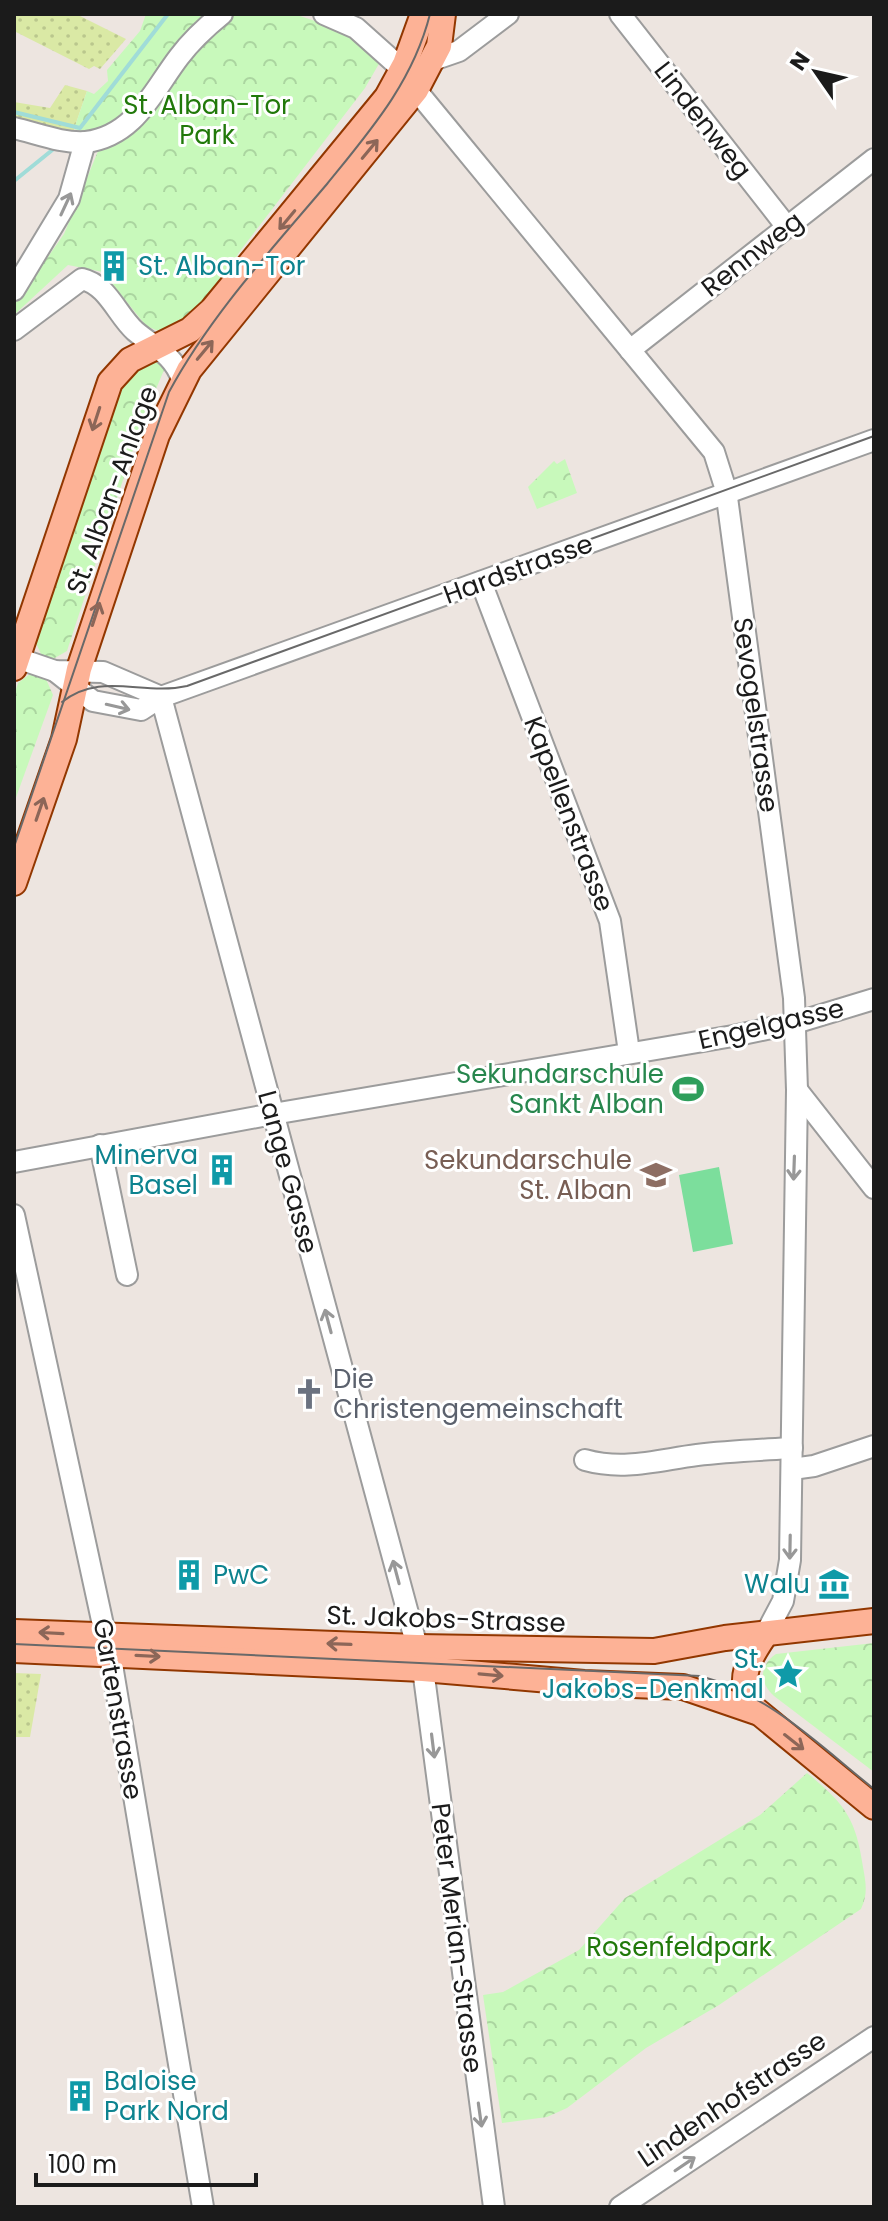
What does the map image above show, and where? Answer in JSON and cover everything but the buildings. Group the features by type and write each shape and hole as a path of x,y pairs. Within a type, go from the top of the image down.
{"main road":[{"path":"409,80 426,20"},
{"path":"426,20 433,60"},
{"path":"426,20 433,60"},
{"path":"409,80 433,60"},
{"name":"St. Alban-Anlage","path":"16,663 105,393 141,338 190,330 212,310 369,122 409,80"},
{"name":"St. Alban-Anlage","path":"14,883 66,732 69,676 157,435 182,379 409,80"},
{"name":"St. Jakobs-Strasse","path":"14,1650 108,1645 420,1658 654,1651 874,1621"},
{"name":"St. Jakobs-Strasse","path":"14,1632 108,1645"},
{"path":"765,1635 748,1662 744,1676 748,1700 756,1712 871,1809"},
{"name":"St. Jakobs-Strasse","path":"420,1658 584,1683 683,1687 756,1712"}],"street":[{"path":"14,128 70,140 110,134 139,115 190,43 222,14"},
{"name":"Sevogelstrasse","path":"324,14 356,28 409,80 714,452 726,493 795,1023 797,1090 789,1573 783,1601 765,1635"},
{"path":"433,60 459,51 508,14"},
{"name":"Lindenweg","path":"620,14 787,227"},
{"path":"14,290 69,199 70,140"},
{"name":"Rennweg","path":"630,350 874,159"},
{"path":"14,330 82,279 102,290 141,338 182,379"},
{"name":"Hardstrasse","path":"69,676 93,701 132,710 148,708 161,697 874,440"},
{"name":"Kapellenstrasse","path":"481,582 610,921 629,1052"},
{"name":"Hardstrasse","path":"16,663 69,676 119,677 161,697"},
{"name":"Lange Gasse","path":"161,697 420,1658"},
{"name":"Engelgasse","path":"14,1162 795,1023 874,999"},
{"path":"797,1090 874,1188"},
{"path":"100,1145 127,1275"},
{"name":"Gartenstrasse","path":"14,1215 108,1645 203,2207"},
{"path":"585,1460 606,1466 640,1465 707,1454 792,1458 814,1466 874,1446"},
{"name":"Peter Merian-Strasse","path":"420,1658 494,2207"},
{"name":"Lindenhofstrasse","path":"620,2207 874,2037"}],"green space":[{"path":"14,14 76,14 126,39 100,69 94,66 89,69 14,31"},
{"name":"St. Alban-Tor Park","path":"146,14 294,14 345,31 380,62 365,88 240,251 216,290 179,325 161,332 146,326 103,272 68,265 14,315 14,305 64,234 103,139 74,129 87,91 94,94 108,81 107,70 140,31"},
{"path":"65,85 87,91 73,132 14,118 14,102 50,108"},
{"path":"156,355 167,363 142,422 67,651 53,659 41,654 35,641 121,378"},
{"path":"565,459 577,493 537,509 528,487 554,461 557,464"},
{"path":"30,674 46,679 53,695 14,803 14,696 18,683"},
{"path":"719,1167 733,1244 693,1252 679,1175"},
{"path":"874,1643 874,1772 774,1696 763,1674 766,1664 776,1654"},
{"path":"14,1673 41,1674 30,1737 14,1737"},
{"name":"Rosenfeldpark","path":"807,1773 839,1803 852,1824 866,1884 861,1909 719,2005 646,2048 567,2108 547,2117 502,2123 483,1995 503,1992 579,1950 625,1898 760,1815"}],"waterway":[{"path":"14,112 80,128 168,14"},
{"path":"14,181 56,147"}],"tram line":[{"path":"14,847 169,392 222,310 388,105 413,62 430,14"},
{"path":"62,702 77,693 107,686 187,686 874,436"},
{"path":"14,1644 700,1676 725,1684 771,1708 874,1789"}],"place":[{"name":"St. Alban-Tor","path":"114,266"},
{"name":"Sekundarschule Sankt Alban","path":"688,1089"},
{"name":"Minerva Basel","path":"222,1170"},
{"name":"Sekundarschule St. Alban","path":"656,1175"},
{"name":"Die Christengemeinschaft","path":"309,1394"},
{"name":"PwC","path":"189,1575"},
{"name":"Walu","path":"834,1584"},
{"name":"St. Jakobs-Denkmal","path":"788,1674"},
{"name":"Baloise Park Nord","path":"80,2096"}]}
